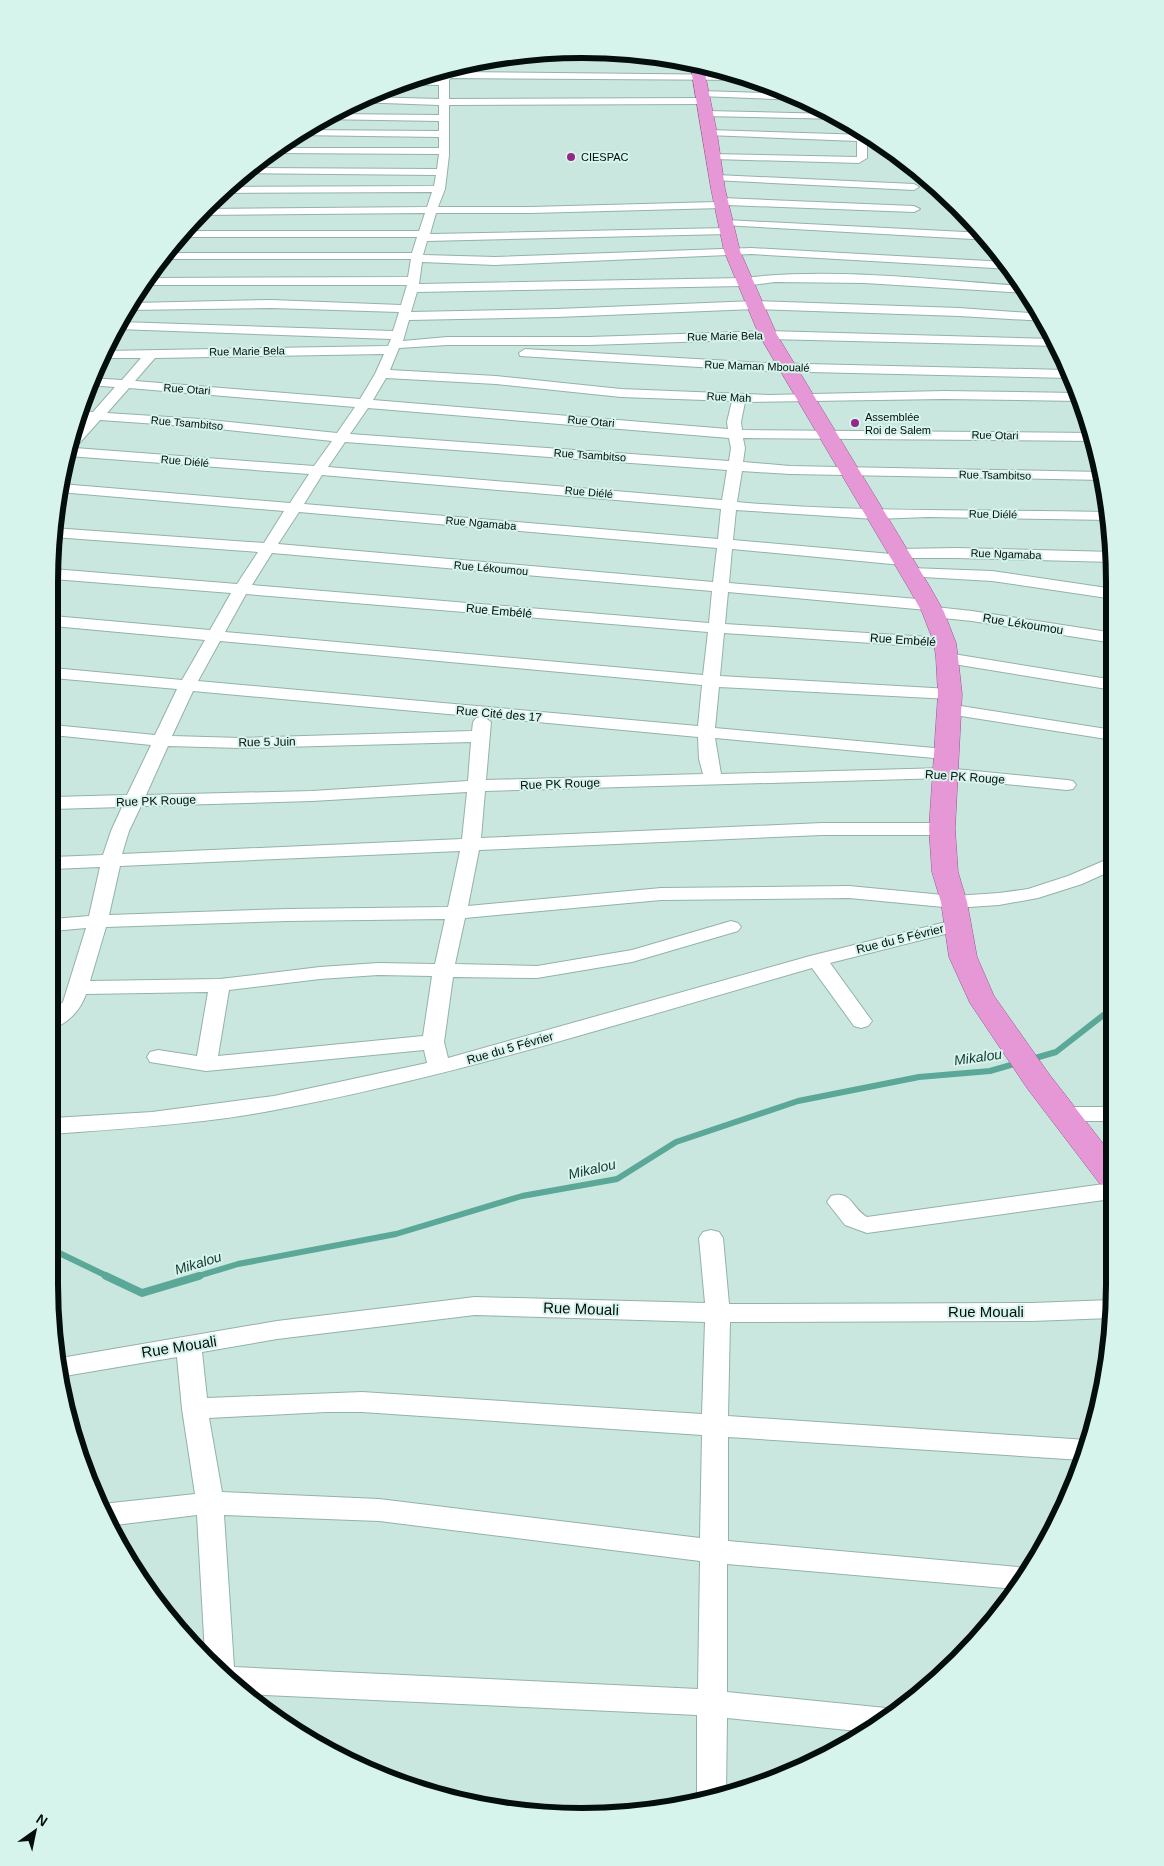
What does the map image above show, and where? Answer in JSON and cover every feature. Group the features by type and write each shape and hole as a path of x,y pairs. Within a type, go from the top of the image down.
{"highway":[{"path":"701,95 726,222 743,282 768,336 808,399 827,436 850,471 931,609 946,650 949,702 942,829 945,872 954,902 963,957 980,998 1038,1081 1106,1168"}],"street":[{"path":"58,1017 72,1005 79,988 111,859 131,802 187,685 240,590 365,402 382,374 395,343 413,284 417,257 431,210 440,189 444,151 446,78"},
{"path":"432,79 446,78 701,95 782,97"},
{"path":"701,95 740,82"},
{"path":"701,95 862,139"},
{"path":"374,100 445,102 701,95 817,113"},
{"path":"340,117 444,118"},
{"path":"312,133 444,134"},
{"path":"714,156 859,160 862,158 862,139"},
{"path":"284,151 444,151"},
{"path":"257,171 442,172"},
{"path":"717,178 914,187"},
{"path":"234,190 440,189"},
{"path":"190,234 424,236 726,222 914,209"},
{"path":"210,212 431,210 726,222 976,236"},
{"path":"172,256 417,257 495,261 726,222 776,252 1000,266"},
{"path":"152,282 330,280 413,284 743,282 775,278 864,279 1017,289"},
{"path":"137,306 271,304 404,312 557,314 754,305 934,311 1034,317"},
{"path":"125,326 395,343"},
{"name":"Rue Marie Bela","path":"110,355 447,341 589,341 768,336 1048,343"},
{"name":"Rue Maman Mboualé","path":"447,341 484,350 636,361 788,368 1064,374"},
{"path":"78,437 152,354"},
{"name":"Rue Mah","path":"382,374 496,380 621,393 739,398 808,399 944,395 1073,397"},
{"name":"Rue Otari","path":"97,382 365,402 736,434 1086,437"},
{"path":"713,779 708,759 706,732 729,505 738,448 735,416 739,398"},
{"name":"Rue Tsambitso","path":"84,415 200,424 342,438 736,466 850,471 1095,476"},
{"name":"Rue Diélé","path":"74,452 875,515 928,513 1102,516"},
{"name":"Rue Ngamaba","path":"66,489 568,530 904,562 956,553 1105,557"},
{"name":"Rue Lékoumou","path":"60,533 267,548 722,588 931,609 1106,637"},
{"path":"904,562 1106,593"},
{"name":"Rue Embélé","path":"58,574 716,628 946,650 1106,683"},
{"path":"58,621 949,702 1106,734"},
{"name":"Rue Cité des 17","path":"58,673 706,732 945,763"},
{"path":"439,1068 433,1042 442,971 471,845 484,712"},
{"name":"Rue 5 Juin","path":"58,731 161,741 240,743 481,736"},
{"name":"Rue PK Rouge","path":"58,803 312,796 476,786 713,779 945,763 1067,786"},
{"path":"58,863 822,829 942,829"},
{"path":"58,925 97,921 287,915 456,913 660,894 849,892 954,902 999,899 1031,894 1075,880 1106,866"},
{"name":"Rue du 5 Février","path":"58,1126 152,1119 274,1102 439,1068 818,960 958,925"},
{"path":"79,988 220,985 320,973 378,969 537,972 659,950 731,927"},
{"path":"818,960 861,1021"},
{"path":"206,1064 220,985"},
{"path":"158,1057 206,1064 433,1042"},
{"path":"1063,1114 1106,1114"},
{"path":"839,1202 849,1217 857,1223 867,1226 1106,1192"},
{"path":"711,1238 718,1313 713,1551 711,1792"},
{"name":"Rue Mouali","path":"65,1367 277,1330 475,1306 718,1313 1022,1312 1105,1309"},
{"path":"189,1346 195,1409 210,1503 220,1663"},
{"path":"195,1409 326,1402 362,1402 1080,1450"},
{"path":"111,1514 210,1503 379,1510 713,1551 1016,1577"},
{"path":"239,1680 711,1703 873,1720"}],"waterway":[{"name":"Mikalou","path":"1032,1059 1056,1052 1106,1013"},
{"name":"Mikalou","path":"195,1277 238,1264 396,1234 522,1196 617,1179 676,1142 798,1101 919,1077 990,1071 1018,1063"},
{"name":"Mikalou","path":"58,1252 109,1277"},
{"name":"Mikalou","path":"106,1276 142,1293 199,1276"}],"place":[{"name":"CIESPAC","path":"571,157"},
{"name":"Assemblée Roi de Salem","path":"855,423"}]}
